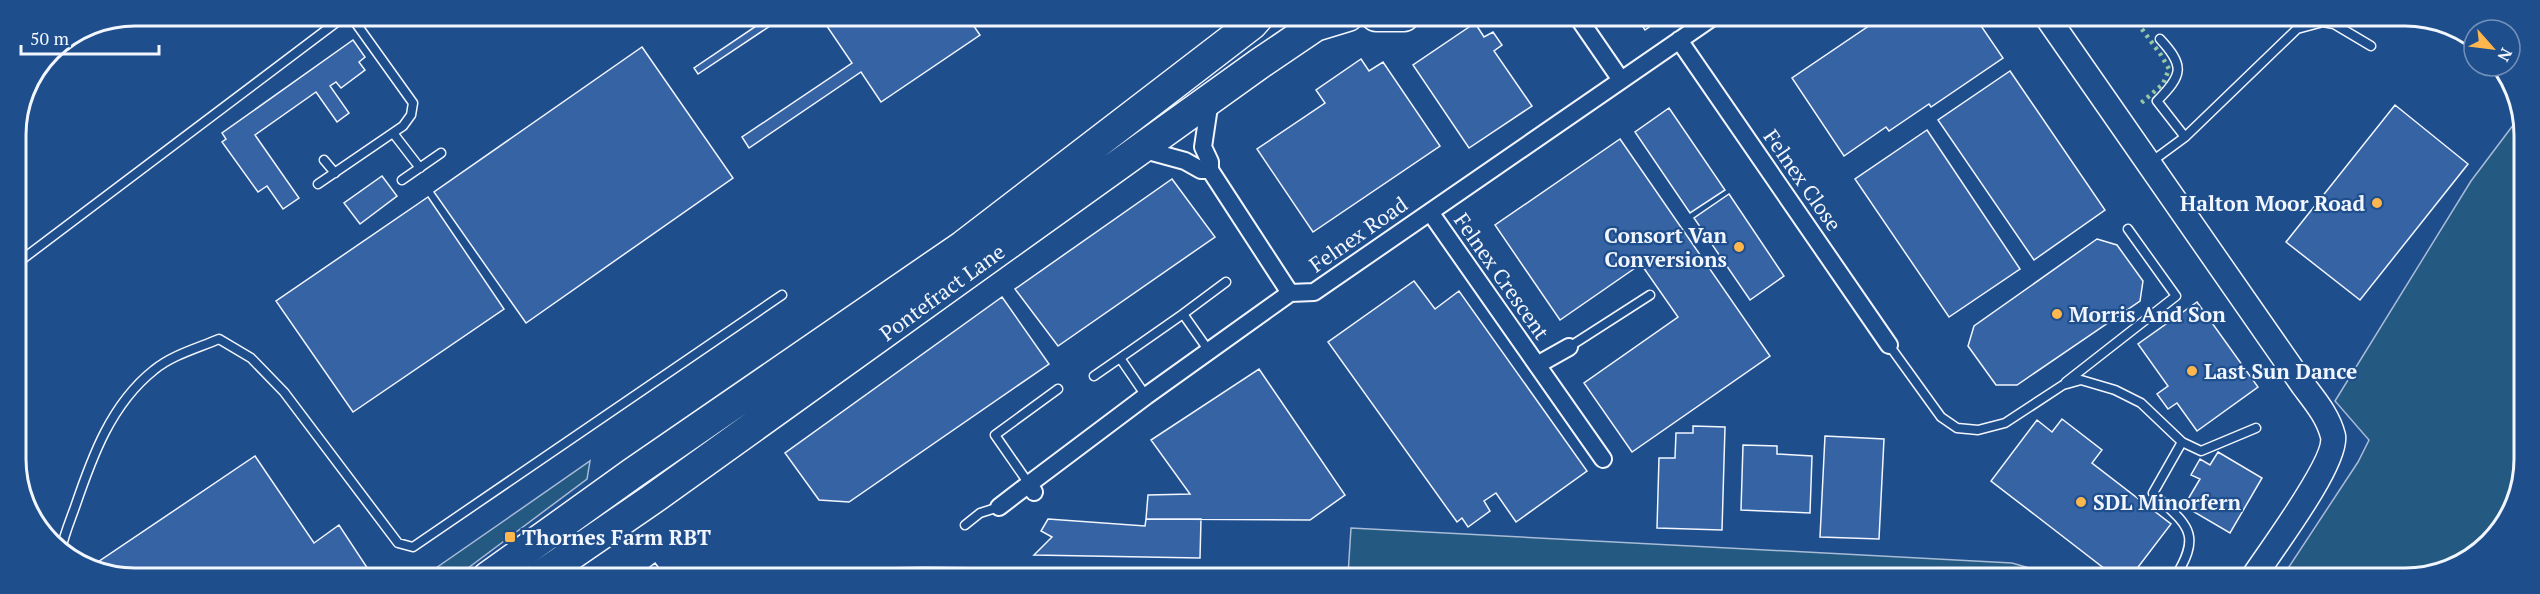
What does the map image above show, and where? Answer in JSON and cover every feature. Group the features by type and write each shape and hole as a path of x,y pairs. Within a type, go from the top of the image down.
{"highway":[{"name":"Pontefract Lane","path":"501,568 633,473 963,246 1249,26"},
{"name":"Pontefract Lane","path":"552,568 661,493 1315,26"}],"street":[{"path":"1584,26 1621,80"},
{"name":"Felnex Road","path":"999,507 1031,489 1146,396 1290,293 1314,292 1699,26"},
{"path":"2053,26 2302,385 2326,415 2334,439 2321,474 2259,568"},
{"name":"Felnex Close","path":"1679,40 1889,345"},
{"path":"1210,99 1203,147 1210,162 1210,170 1290,293"},
{"path":"1141,149 1185,161 1201,170 1210,170"},
{"name":"Felnex Crescent","path":"1430,212 1603,459"},
{"name":"Felnex Crescent","path":"1537,365 1569,347"}],"lane":[{"path":"26,256 333,26"},
{"path":"318,184 403,126 411,115 413,103 356,26"},
{"path":"2149,163 2185,137 2297,29 2308,26"},
{"path":"2337,26 2371,46"},
{"path":"2160,39 2176,57 2179,68 2168,90 2157,101 2185,137"},
{"path":"393,133 420,168"},
{"path":"402,180 441,153"},
{"path":"324,160 335,173"},
{"path":"1889,345 1941,417 1957,428 1978,430 2005,423 2063,385 2175,296 2128,229"},
{"path":"1094,376 1226,282"},
{"path":"64,542 98,447 115,412 136,385 156,368 219,339 251,358 284,392 398,543 413,547 782,295"},
{"path":"1569,347 1650,295"},
{"path":"1183,314 1209,351"},
{"path":"1120,358 1146,396"},
{"path":"2063,385 2081,380 2115,390 2140,403 2182,442 2201,451 2256,428"},
{"path":"1031,489 995,435 1058,389"},
{"path":"2181,568 2186,560 2190,541 2187,528 2153,493 2182,442"},
{"path":"965,525 980,513 999,507"}],"shaded area":[{"path":"2514,124 2514,467 2509,495 2500,514 2478,542 2460,554 2434,565 2413,568 2288,568 2358,462 2369,440 2335,401 2471,181"},
{"path":"590,461 587,479 468,568 436,568"},
{"path":"1351,528 2012,563 2029,568 1348,568"},
{"path":"925,567 983,568 885,568"}],"building":[{"path":"756,26 770,26 698,74 694,68"},
{"path":"827,26 974,26 980,35 881,102 861,72 749,148 742,137 852,63"},
{"path":"1471,26 1477,26 1484,37 1493,32 1502,45 1494,51 1532,106 1469,148 1413,65"},
{"path":"1869,26 1981,26 2003,58 1931,107 1929,104 1889,131 1886,127 1844,156 1792,78"},
{"path":"353,40 365,57 359,62 365,70 341,88 336,82 330,86 349,113 337,122 316,92 255,135 299,198 283,209 267,186 258,192 222,142 226,139 222,133"},
{"path":"642,47 733,178 526,323 434,192"},
{"path":"1361,59 1369,71 1383,62 1440,146 1313,232 1257,149 1325,103 1316,90"},
{"path":"2010,71 2105,210 2034,260 1938,120"},
{"name":"Halton Moor Road","path":"2395,105 2468,164 2360,300 2286,242"},
{"path":"1669,108 1725,190 1690,213 1635,132"},
{"path":"1927,130 2020,269 1949,317 1855,179"},
{"path":"1620,139 1770,356 1632,452 1584,383 1678,317 1641,264 1560,320 1495,225"},
{"path":"382,176 397,196 360,224 344,203"},
{"path":"1172,179 1215,237 1058,346 1015,289"},
{"name":"Consort Van Conversions","path":"1729,194 1784,276 1750,300 1694,218"},
{"path":"428,197 504,309 353,412 276,301"},
{"name":"Morris And Son","path":"2097,239 2117,245 2143,281 2140,301 2017,385 1996,385 1968,346 1974,326"},
{"path":"1414,281 1435,309 1459,291 1587,471 1516,522 1496,493 1484,501 1490,511 1468,527 1462,518 1457,522 1328,342"},
{"path":"1002,297 1049,364 849,502 819,500 785,453"},
{"path":"2197,302 2258,387 2197,431 2177,403 2168,409 2157,394 2168,386 2138,344"},
{"path":"1259,369 1345,495 1310,520 1146,519 1148,495 1190,494 1151,440"},
{"name":"SDL Minorfern","path":"2062,419 2102,450 2092,463 2171,524 2137,568 2104,568 1991,481 2037,420 2052,432"},
{"path":"1693,426 1725,427 1722,530 1657,528 1659,458 1675,458 1676,433 1693,433"},
{"path":"1825,436 1884,439 1879,539 1820,537"},
{"path":"1743,445 1777,446 1777,454 1812,456 1810,513 1741,510"},
{"path":"2218,452 2262,478 2230,533 2184,506 2200,479 2191,475 2200,459 2210,465"},
{"path":"255,456 314,543 339,525 367,568 127,568 97,562"},
{"path":"1048,519 1145,526 1146,519 1201,519 1200,558 1034,555 1052,537 1041,531"},
{"path":"655,563 659,568 649,568"}],"hedge":[{"path":"2140,26 2169,69 2163,84 2141,103"}],"place":[{"name":"Halton Moor Road","path":"2377,203"},
{"name":"Consort Van Conversions","path":"1739,247"},
{"name":"Morris And Son","path":"2057,314"},
{"name":"Last Sun Dance","path":"2192,371"},
{"name":"SDL Minorfern","path":"2081,502"},
{"name":"Thornes Farm RBT","path":"510,537"}]}
